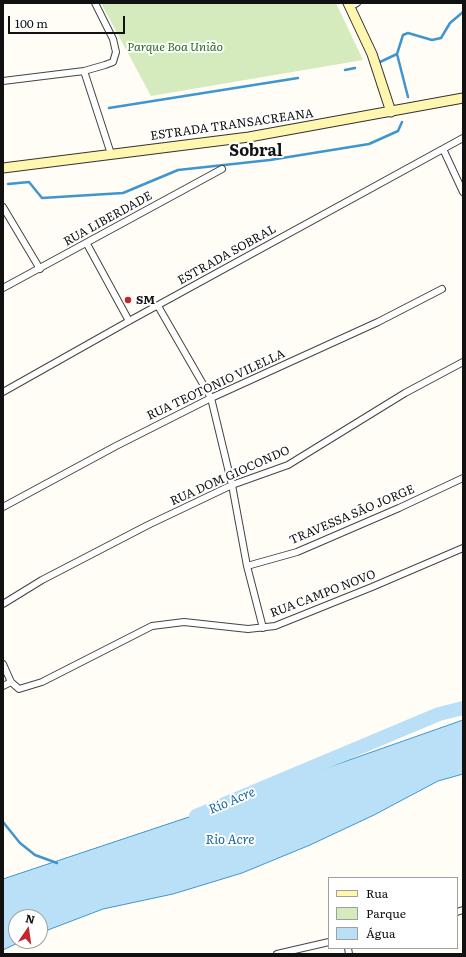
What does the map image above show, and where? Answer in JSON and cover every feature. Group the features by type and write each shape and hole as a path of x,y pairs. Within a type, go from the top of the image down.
{"street":[{"path":"3,81 84,71 106,66 113,62 116,52 113,39 95,3"},
{"path":"351,4 372,54 391,112"},
{"path":"84,71 111,154"},
{"name":"ESTRADA TRANSACREANA","path":"3,168 249,137 463,98"},
{"name":"ESTRADA SOBRAL","path":"3,392 129,321 463,138"},
{"path":"443,149 463,192"},
{"name":"RUA LIBERDADE","path":"3,288 87,244 222,169"},
{"path":"3,207 40,269"},
{"path":"87,244 129,321"},
{"name":"RUA TEOTONIO VILELLA","path":"3,507 116,446 212,398 378,322 442,289"},
{"path":"158,306 212,398 232,484 247,566 263,628"},
{"name":"RUA DOM GIOCONDO","path":"3,604 42,580 148,525 232,484 288,465 405,393 463,362"},
{"name":"TRAVESSA SÃO JORGE","path":"247,566 297,552 399,508 463,478"},
{"name":"RUA CAMPO NOVO","path":"12,682 19,689 31,686 152,626 184,622 248,629 263,628 293,620 463,548"},
{"path":"3,664 12,682 3,686"},
{"path":"277,954 328,942"}],"green space":[{"name":"Parque Boa União","path":"101,3 336,3 363,60 151,96"}],"water":[{"name":"Rio Acre","path":"463,720 463,774 438,781 374,815 310,845 242,873 173,894 103,909 48,930 48,909 8,909 8,948 3,950 3,879 246,798"}],"waterway":[{"path":"408,97 397,54 403,35 408,33 432,40 441,38 450,23 463,12"},
{"path":"380,62 397,54"},
{"path":"345,70 355,68"},
{"path":"109,108 298,78"},
{"path":"8,184 29,182 42,198 123,193 178,170 270,160 369,144 398,131 402,122"},
{"name":"Río Acre","path":"196,816 439,714 463,708"},
{"path":"3,822 20,843 35,855 57,863"}],"place":[{"name":"SM","path":"128,300"}],"district":[{"name":"Sobral","path":"256,151"}]}
